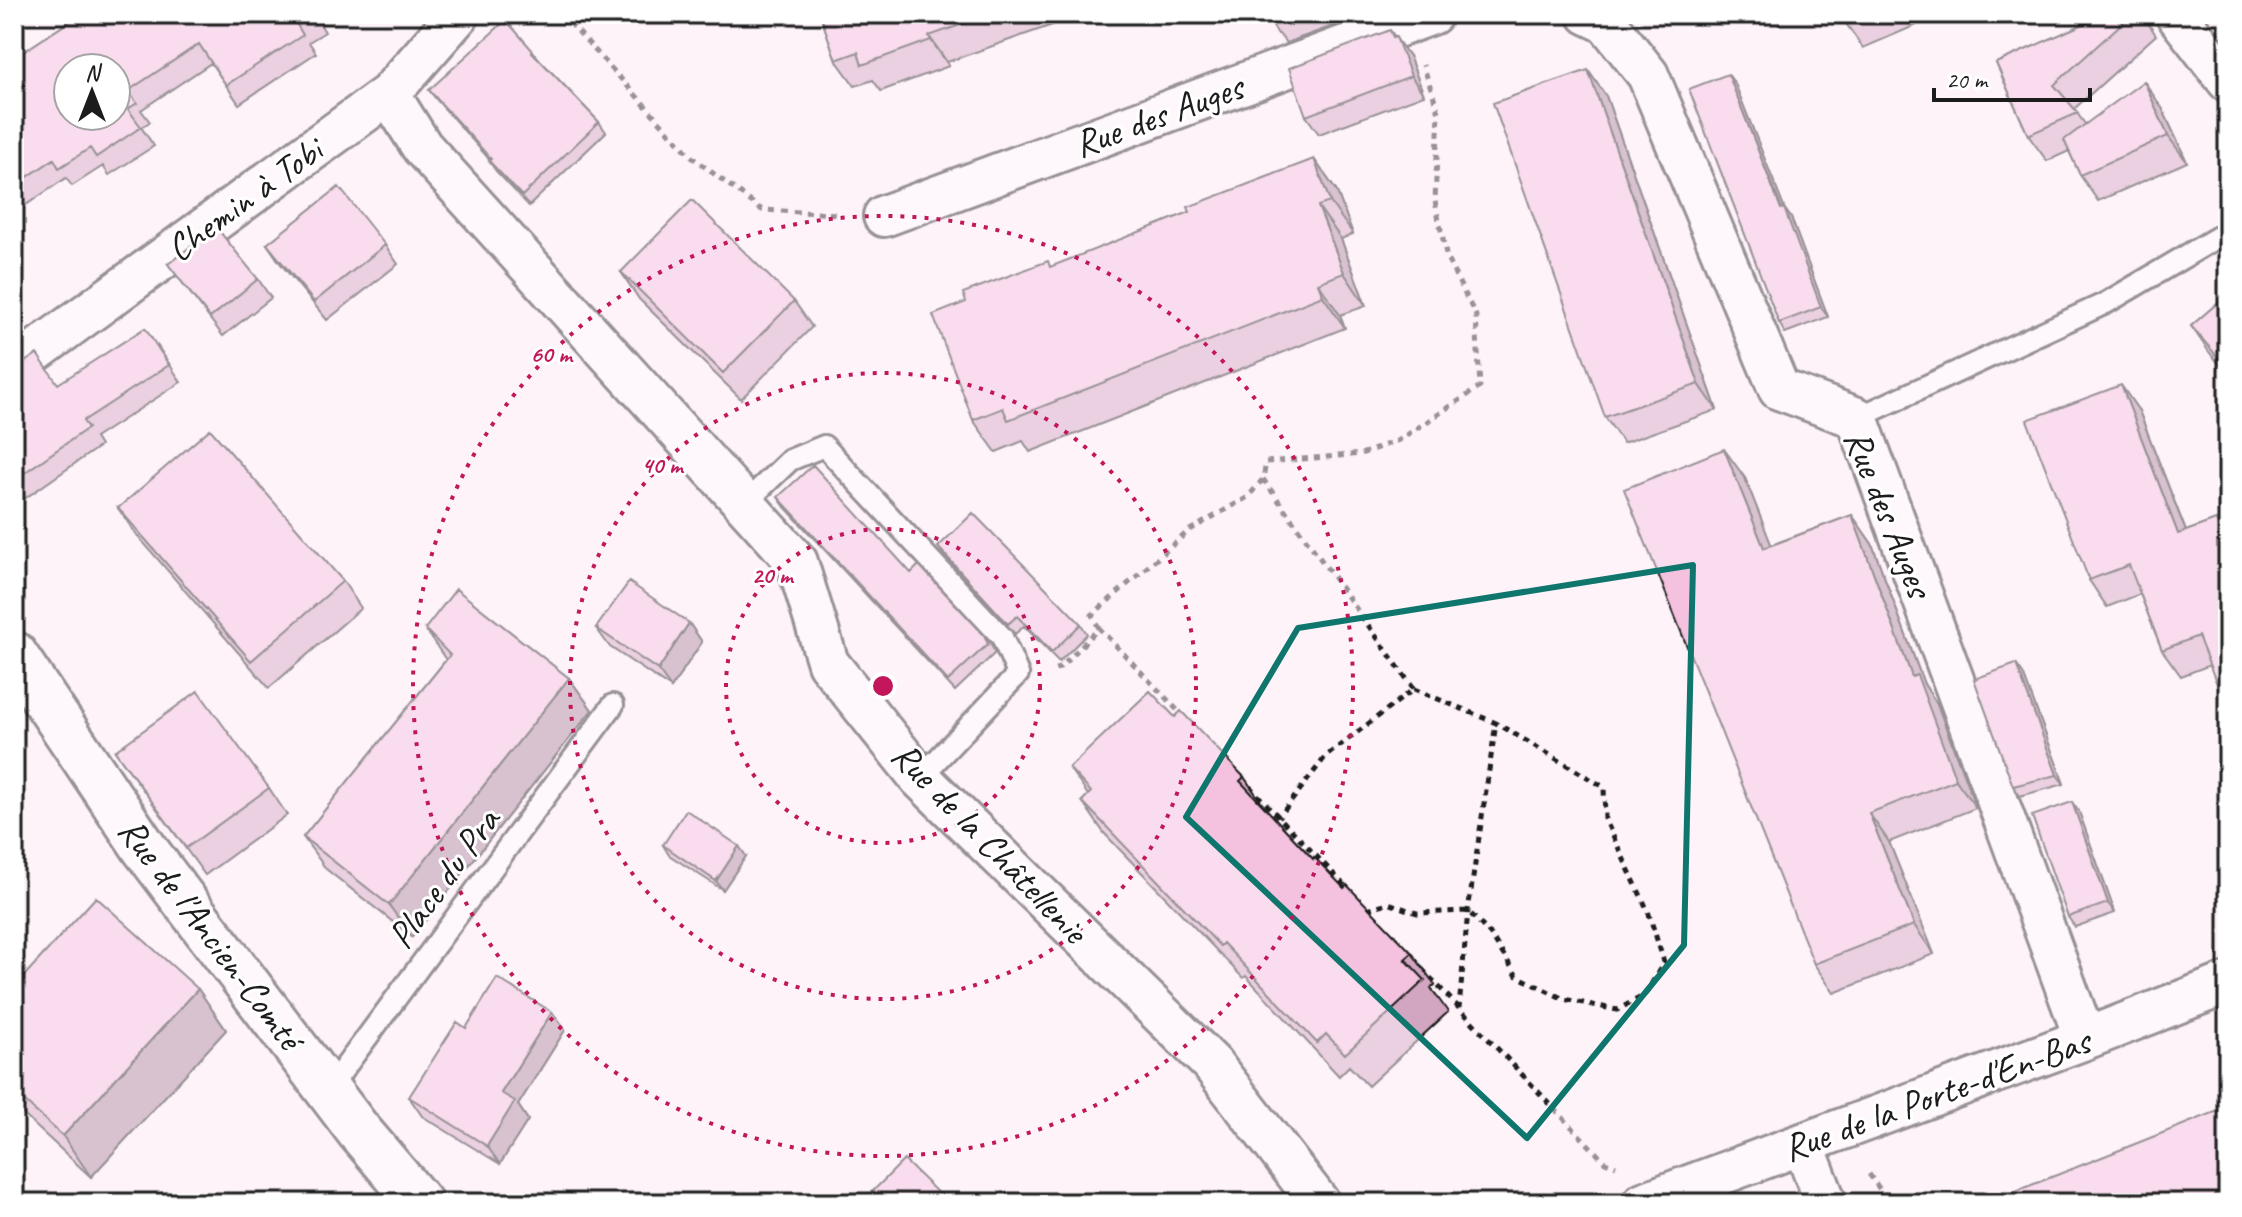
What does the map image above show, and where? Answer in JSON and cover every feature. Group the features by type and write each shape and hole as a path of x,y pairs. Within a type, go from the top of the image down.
{"main road":[{"name":"Rue de l'Ancien-Comté","path":"14,654 145,849 328,1090 420,1203"}],"street":[{"name":"Chemin à Tobi","path":"14,367 389,94 459,14"},
{"name":"Rue des Auges","path":"1588,14 1607,23 1648,75 1779,389 1857,418 2085,1039"},
{"path":"2176,14 2228,81"},
{"name":"Rue des Auges","path":"884,216 1420,18"},
{"name":"Rue de la Châtellenie","path":"389,94 422,147 797,562 828,663 920,778 1212,1064 1319,1203"},
{"name":"Rue de la Porte-d'En-Bas","path":"1643,1203 2228,983"},
{"path":"1803,1144 1826,1203"}],"lane":[{"path":"1857,418 2106,303 2228,231"},
{"path":"745,503 790,460 824,446 1002,637 1018,674 920,778"},
{"name":"Place du Pra","path":"328,1090 613,705"}],"path":[{"path":"562,14 693,158 762,210 884,216"},
{"path":"1194,728 1099,628 1092,615 1190,530 1248,497 1263,479 1266,462 1361,454 1399,440 1480,387 1476,316 1447,259 1435,201 1439,112 1420,18"},
{"path":"1263,479 1414,689 1496,723 1604,787 1605,819 1648,911 1664,962 1645,995 1617,1010 1564,999 1517,976 1490,934 1468,911 1417,913 1388,903 1367,909"},
{"path":"1018,674 1060,668 1099,628"},
{"path":"1279,817 1326,756 1414,689"},
{"path":"1459,1008 1468,911 1496,723"},
{"path":"1247,784 1377,920"},
{"path":"1418,964 1605,1162 1683,1188"},
{"path":"1985,1203 2013,1193"}],"highlighted area":[{"path":"1693,565 1684,945 1527,1138 1186,817 1298,628"}],"building":[{"path":"81,14 311,14 296,23 303,35 226,85 199,44 132,88 132,52 52,52 52,132 132,132 132,115 141,127 96,157 90,148 59,168 54,159 14,186 14,58"},
{"path":"820,14 991,14 862,65 858,52 836,60"},
{"path":"1269,14 1302,14 1273,25"},
{"path":"1841,14 1863,14 1845,22"},
{"path":"2106,14 2132,14 2054,85 2078,113 2028,135 1996,63"},
{"path":"506,20 599,122 522,196 429,90"},
{"path":"1390,30 1393,38 1396,37 1411,76 1306,116 1289,68"},
{"path":"1588,70 1699,384 1605,417 1493,103"},
{"path":"1728,74 1821,307 1779,323 1689,89"},
{"path":"2144,81 2168,136 2080,175 2064,140"},
{"path":"1314,159 1330,202 1318,206 1344,273 1318,283 1323,296 1008,420 1003,408 973,420 933,315 966,302 963,293 1048,261 1050,267 1190,212 1188,207"},
{"path":"339,187 385,245 314,302 267,244"},
{"path":"692,200 794,301 723,373 621,272"},
{"path":"216,227 258,279 210,318 168,264"},
{"path":"2228,294 2228,369 2191,326"},
{"path":"145,328 169,365 83,421 88,428 14,480 14,369 37,354 58,384"},
{"path":"2121,385 2178,534 2216,520 2228,550 2228,712 2198,636 2162,650 2129,565 2089,580 2027,420"},
{"path":"210,429 343,581 251,661 118,508"},
{"path":"1724,449 1764,548 1852,515 1912,677 1917,675 1956,780 1869,813 1914,925 1814,964 1624,489"},
{"path":"813,465 911,573 919,565 984,635 988,644 948,681 778,497"},
{"path":"973,513 1081,624 1052,652 1017,616 1008,624 938,547"},
{"path":"629,582 689,623 658,670 596,628"},
{"path":"456,589 569,678 389,905 303,837 450,655 425,629"},
{"path":"2016,664 2057,775 2013,786 1974,679"},
{"path":"198,691 269,788 186,848 115,751"},
{"path":"1150,691 1175,717 1181,711 1244,777 1240,781 1313,859 1344,888 1347,885 1412,953 1405,959 1425,980 1345,1054 1326,1034 1317,1043 1082,801 1091,792 1069,768"},
{"path":"2072,802 2108,903 2068,917 2032,816"},
{"path":"686,810 739,846 716,881 663,845"},
{"path":"96,897 198,989 63,1136 14,1092 14,987"},
{"path":"497,978 552,1012 501,1093 515,1101 487,1146 409,1097 457,1022 466,1028"},
{"path":"2228,1107 2228,1203 1986,1203"},
{"path":"904,1160 943,1198 938,1203 861,1203"}]}
